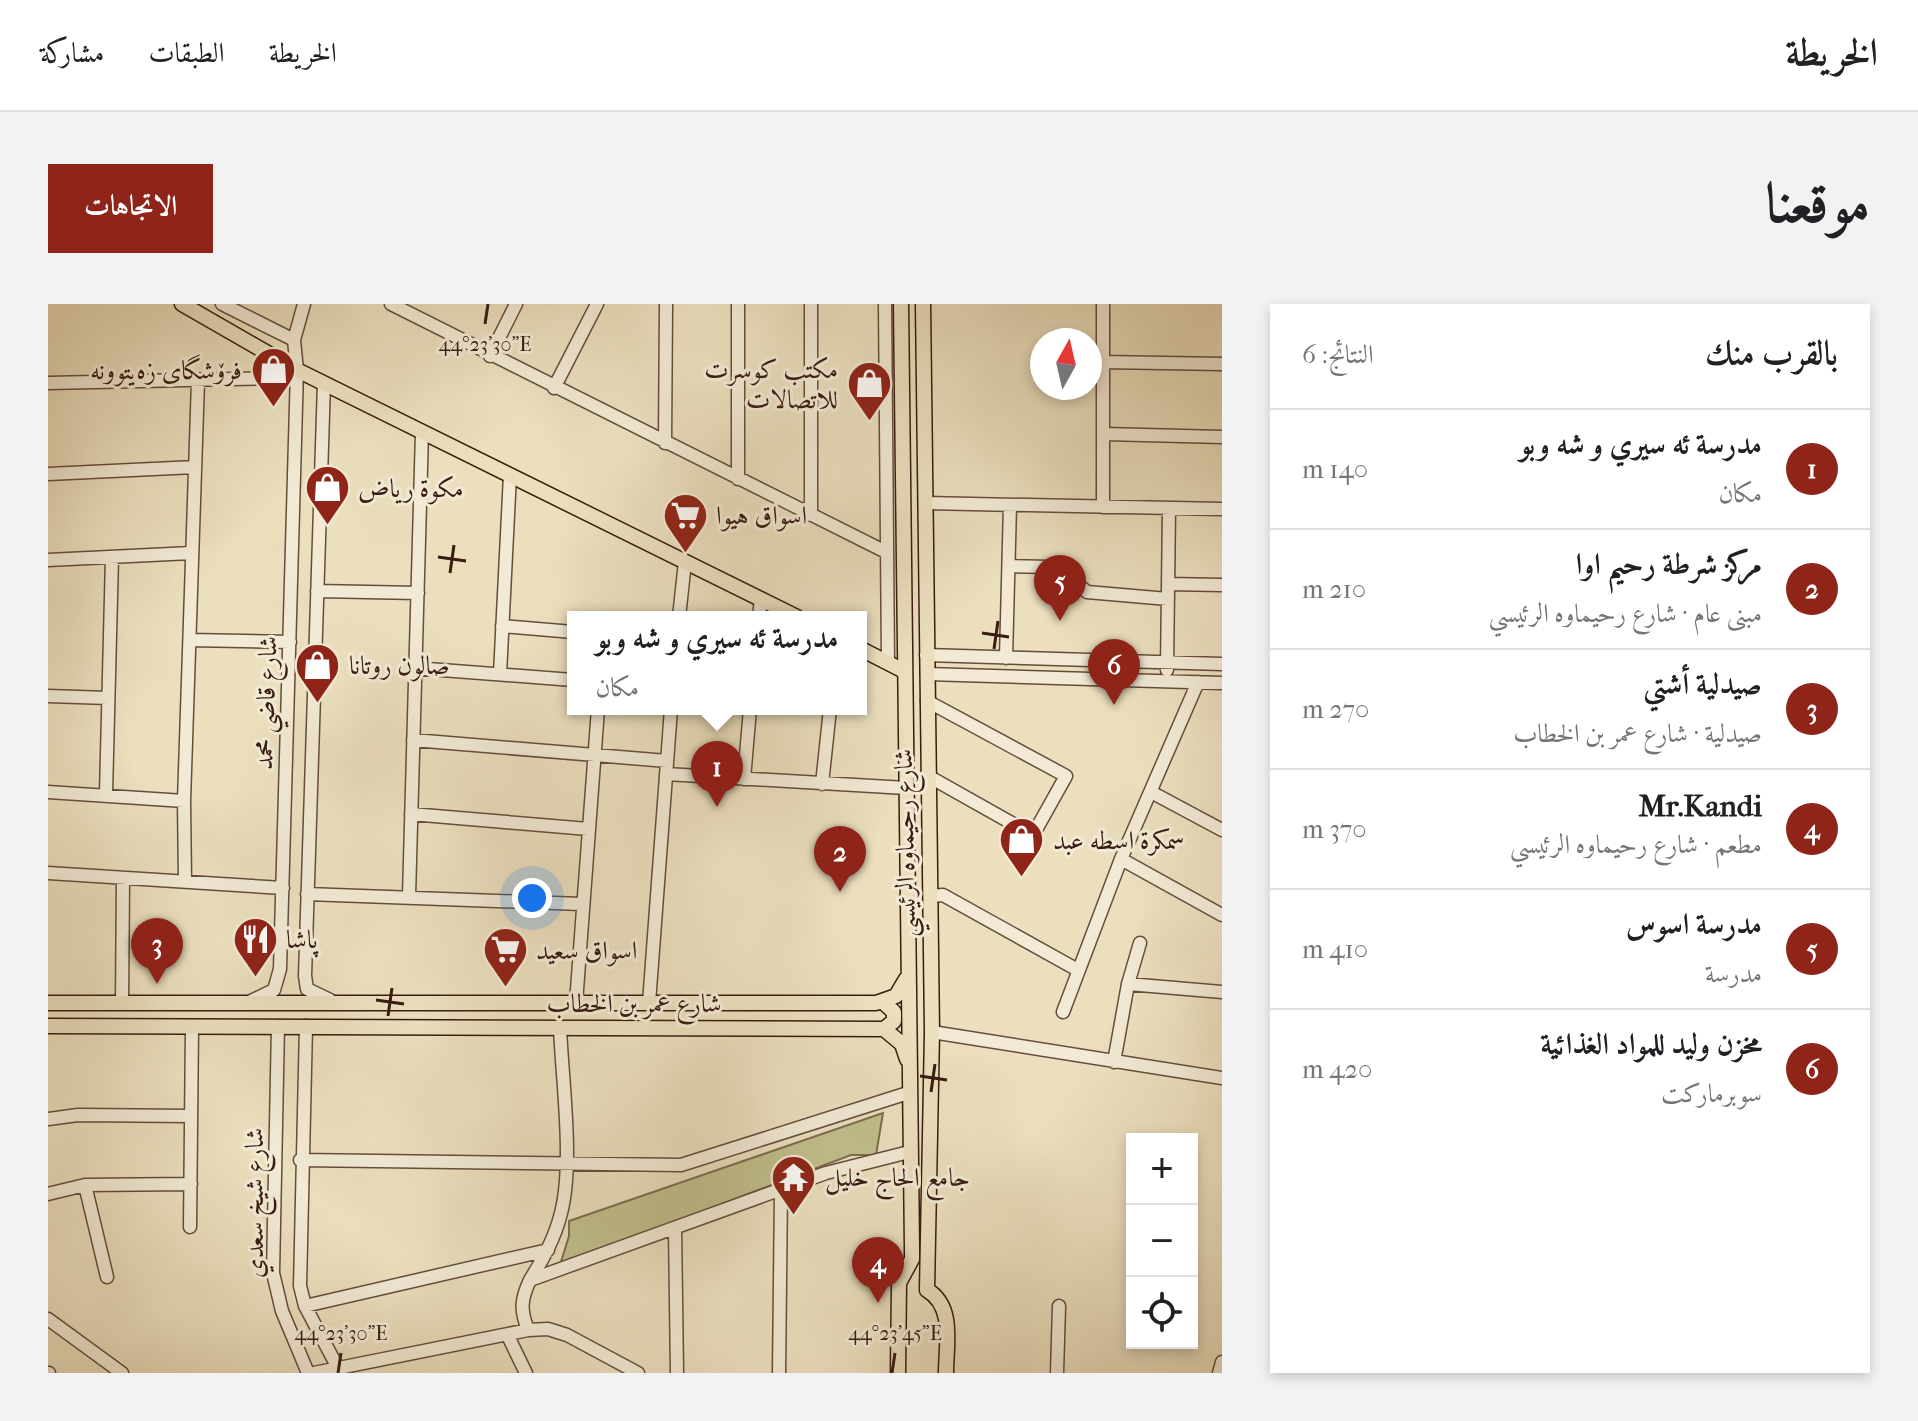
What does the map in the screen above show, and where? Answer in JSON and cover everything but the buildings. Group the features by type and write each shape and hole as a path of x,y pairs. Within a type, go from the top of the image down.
{"main road":[{"path":"182,304 294,368 785,611"},
{"name":"شارع رحيماوه الرئيسي","path":"898,1373 899,1283 912,1259 901,304"},
{"name":"شارع رحيماوه الرئيسي","path":"923,304 932,1032 927,1290 938,1298 946,1315 946,1373"},
{"path":"867,652 904,671"},
{"path":"906,795 916,813 929,803"},
{"path":"906,835 913,824 929,835"},
{"path":"908,970 902,990 883,1002 894,1012 894,1021 884,1029 902,1044 910,1066"},
{"name":"شارع عمر بن الخطاب","path":"50,1004 883,1002"},
{"path":"482,1027 483,1003"},
{"path":"753,1003 754,1027"},
{"path":"50,1004 50,1026"},
{"name":"شارع عمر بن الخطاب","path":"50,1026 884,1029"}],"street":[{"path":"222,304 294,340 304,304"},
{"path":"391,304 886,552"},
{"path":"490,356 516,304"},
{"path":"554,388 597,304"},
{"path":"665,443 666,304"},
{"path":"738,304 738,479"},
{"path":"811,304 811,515"},
{"path":"885,304 888,663"},
{"path":"1103,304 1103,507"},
{"name":"شارع قاضي محمد","path":"232,1003 263,998 278,984 290,642 294,340"},
{"path":"1104,362 1222,364"},
{"path":"48,383 283,378 294,368"},
{"path":"185,882 184,801 198,381"},
{"name":"شارع قاضي محمد","path":"324,383 307,894 307,989 323,999 345,1003"},
{"path":"409,896 422,432"},
{"path":"1105,434 1222,437"},
{"path":"48,474 195,467"},
{"path":"500,674 510,475"},
{"path":"925,503 1222,509"},
{"path":"1006,658 1010,505"},
{"path":"1168,681 1169,508"},
{"path":"48,560 191,553"},
{"path":"106,793 112,557"},
{"path":"680,611 685,562"},
{"path":"1009,566 1048,567 1064,573 1087,592 1168,599"},
{"path":"1168,584 1222,585"},
{"path":"317,591 418,593"},
{"path":"760,611 761,599"},
{"path":"502,626 567,631"},
{"path":"190,640 290,642"},
{"path":"926,655 1222,664"},
{"path":"944,655 945,674"},
{"path":"415,668 567,680"},
{"path":"927,674 1222,683"},
{"path":"1063,1012 1076,969 1121,859 1198,682"},
{"path":"48,696 108,698"},
{"path":"288,702 314,701"},
{"path":"927,701 1066,776 1033,835 928,776"},
{"path":"576,1003 581,904 598,715"},
{"path":"649,1003 670,715"},
{"path":"744,779 749,715"},
{"path":"822,784 829,715"},
{"path":"413,740 595,755 744,779 822,784 906,795"},
{"path":"48,792 106,793 184,801"},
{"path":"1151,792 1222,830"},
{"path":"411,814 588,829"},
{"path":"1121,859 1222,915"},
{"path":"48,873 283,888"},
{"path":"122,1003 123,878"},
{"path":"307,894 581,904"},
{"path":"930,896 943,895 1076,969"},
{"path":"1114,1062 1128,984 1140,943"},
{"path":"1128,984 1222,992"},
{"path":"190,1227 192,1026"},
{"name":"شارع شيخ سعدي","path":"278,1026 273,1273 282,1311 311,1373"},
{"name":"شارع شيخ سعدي","path":"306,1026 300,1160 300,1286 305,1306 338,1368"},
{"path":"528,1330 521,1312 522,1296 548,1250 562,1211 565,1164 560,1027"},
{"path":"932,1032 1222,1078"},
{"path":"300,1160 681,1165 908,1093"},
{"path":"48,1119 91,1115 191,1116"},
{"path":"530,1280 837,1170 909,1152"},
{"path":"48,1194 85,1185 191,1184"},
{"path":"85,1185 107,1277"},
{"path":"779,1373 781,1190"},
{"path":"675,1228 677,1373"},
{"path":"305,1306 548,1250"},
{"path":"1057,1373 1059,1306"},
{"path":"48,1319 122,1373"},
{"path":"311,1373 338,1368 367,1370 528,1330 548,1329 567,1335 638,1373"},
{"path":"508,1336 526,1373"},
{"path":"1219,1373 1222,1362"}],"shaded area":[{"path":"883,1113 876,1155 851,1155 560,1265 569,1236 569,1221"}],"place":[{"name":"فرۆشگای زەیتوونە","path":"273,409"},
{"name":"مكتب كوسرت للاتصالات","path":"869,423"},
{"name":"مكوة رياض","path":"327,527"},
{"name":"اسواق هيوا","path":"685,554"},
{"name":"مدرسة اسوس","path":"1060,621"},
{"name":"صالون روتانا","path":"318,704"},
{"name":"مخزن وليد للمواد الغذائية","path":"1114,705"},
{"name":"مدرسة ئه سيري و شه وبو","path":"717,807"},
{"name":"سمكرة اسطه عبد","path":"1022,879"},
{"name":"مركز شرطة رحيم اوا","path":"840,892"},
{"name":"پاشا","path":"255,978"},
{"name":"صيدلية أشتي","path":"157,984"},
{"name":"اسواق سعيد","path":"505,989"},
{"name":"جامع الحاج خليل","path":"794,1216"},
{"name":"Mr.Kandi","path":"878,1303"}]}
